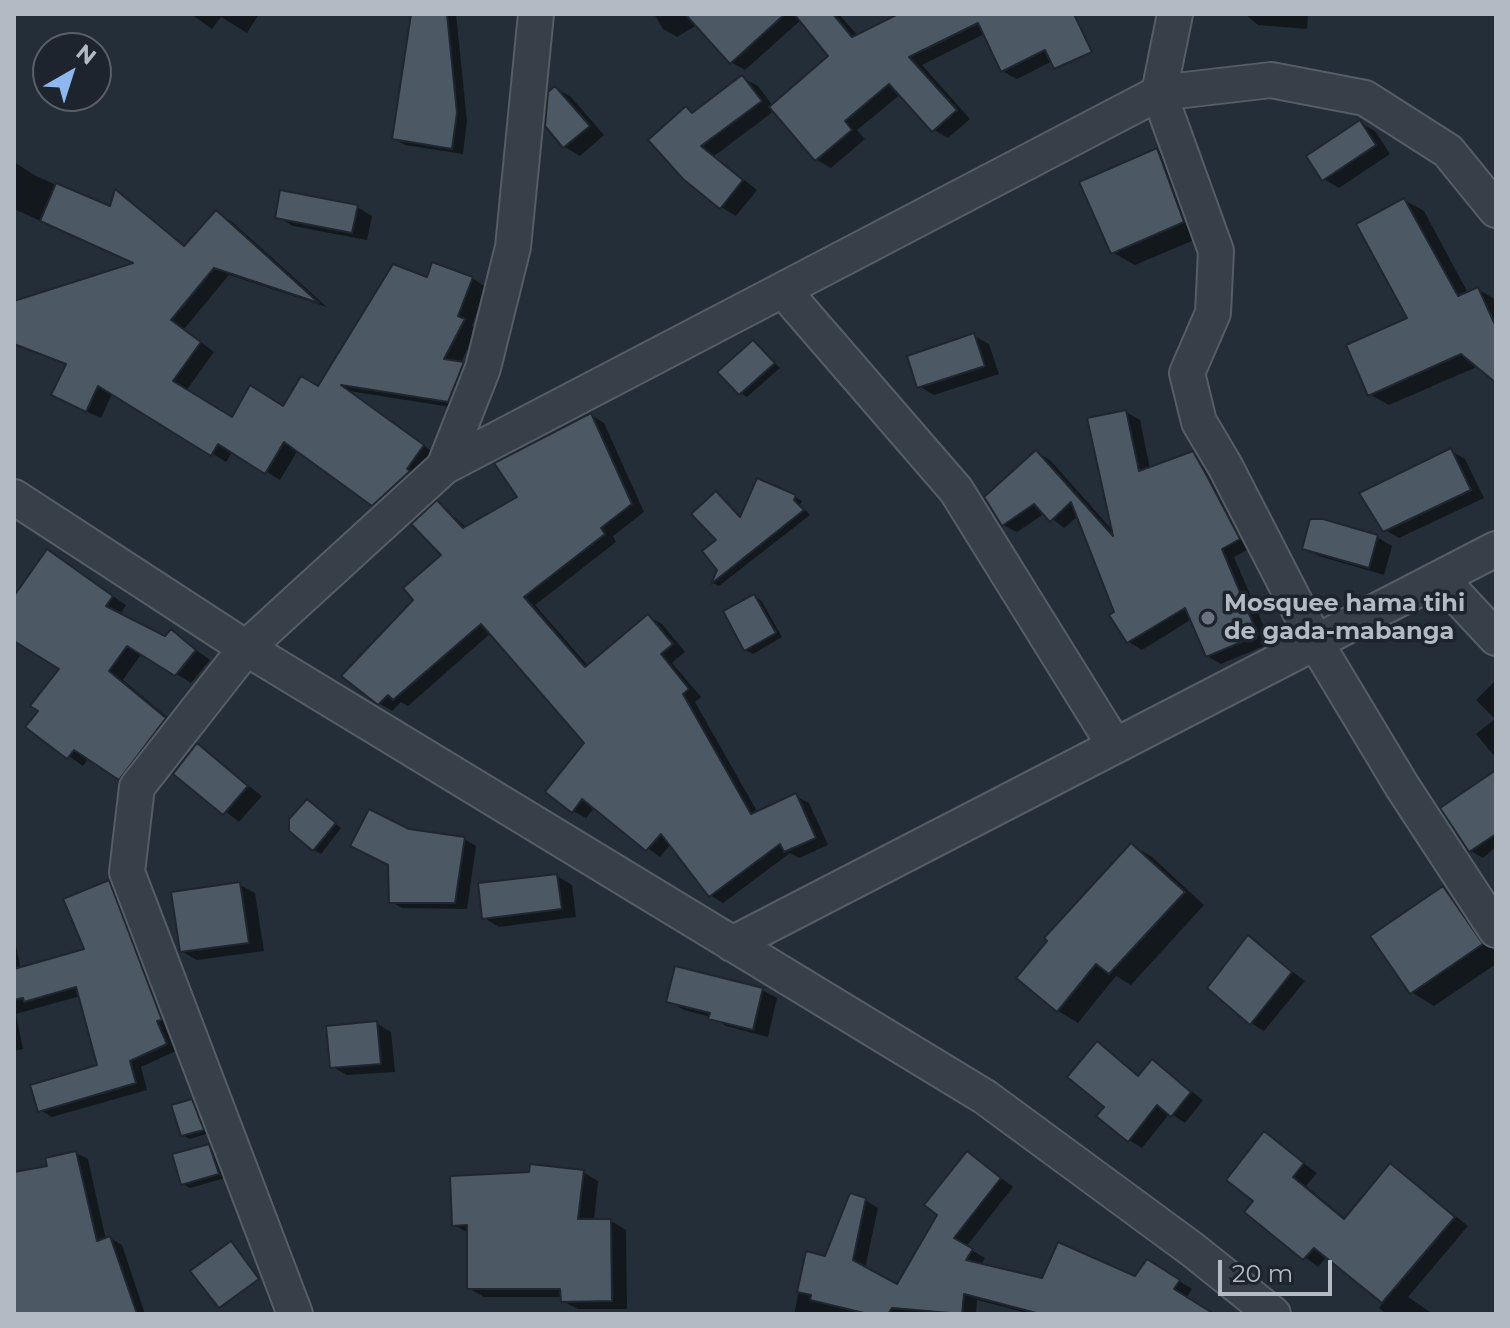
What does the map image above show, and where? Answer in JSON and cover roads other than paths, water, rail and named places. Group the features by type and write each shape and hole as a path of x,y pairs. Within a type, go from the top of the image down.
{"street":[{"path":"444,467 483,368 513,247 536,14"},
{"path":"1175,14 1159,93 1216,251 1213,313 1187,373 1199,422 1316,643 1402,786 1496,930"},
{"path":"295,1314 127,872 137,787 246,648 444,467 1159,93 1271,80 1365,98 1448,151 1496,210"},
{"path":"783,290 956,490 1115,746"},
{"path":"14,497 246,648 985,1097 1193,1250 1273,1314"},
{"path":"732,944 1442,580 1496,549"},
{"path":"1442,580 1496,638"}],"place":[{"name":"Mosquee hama tihi de gada-mabanga","path":"1208,618"}]}
